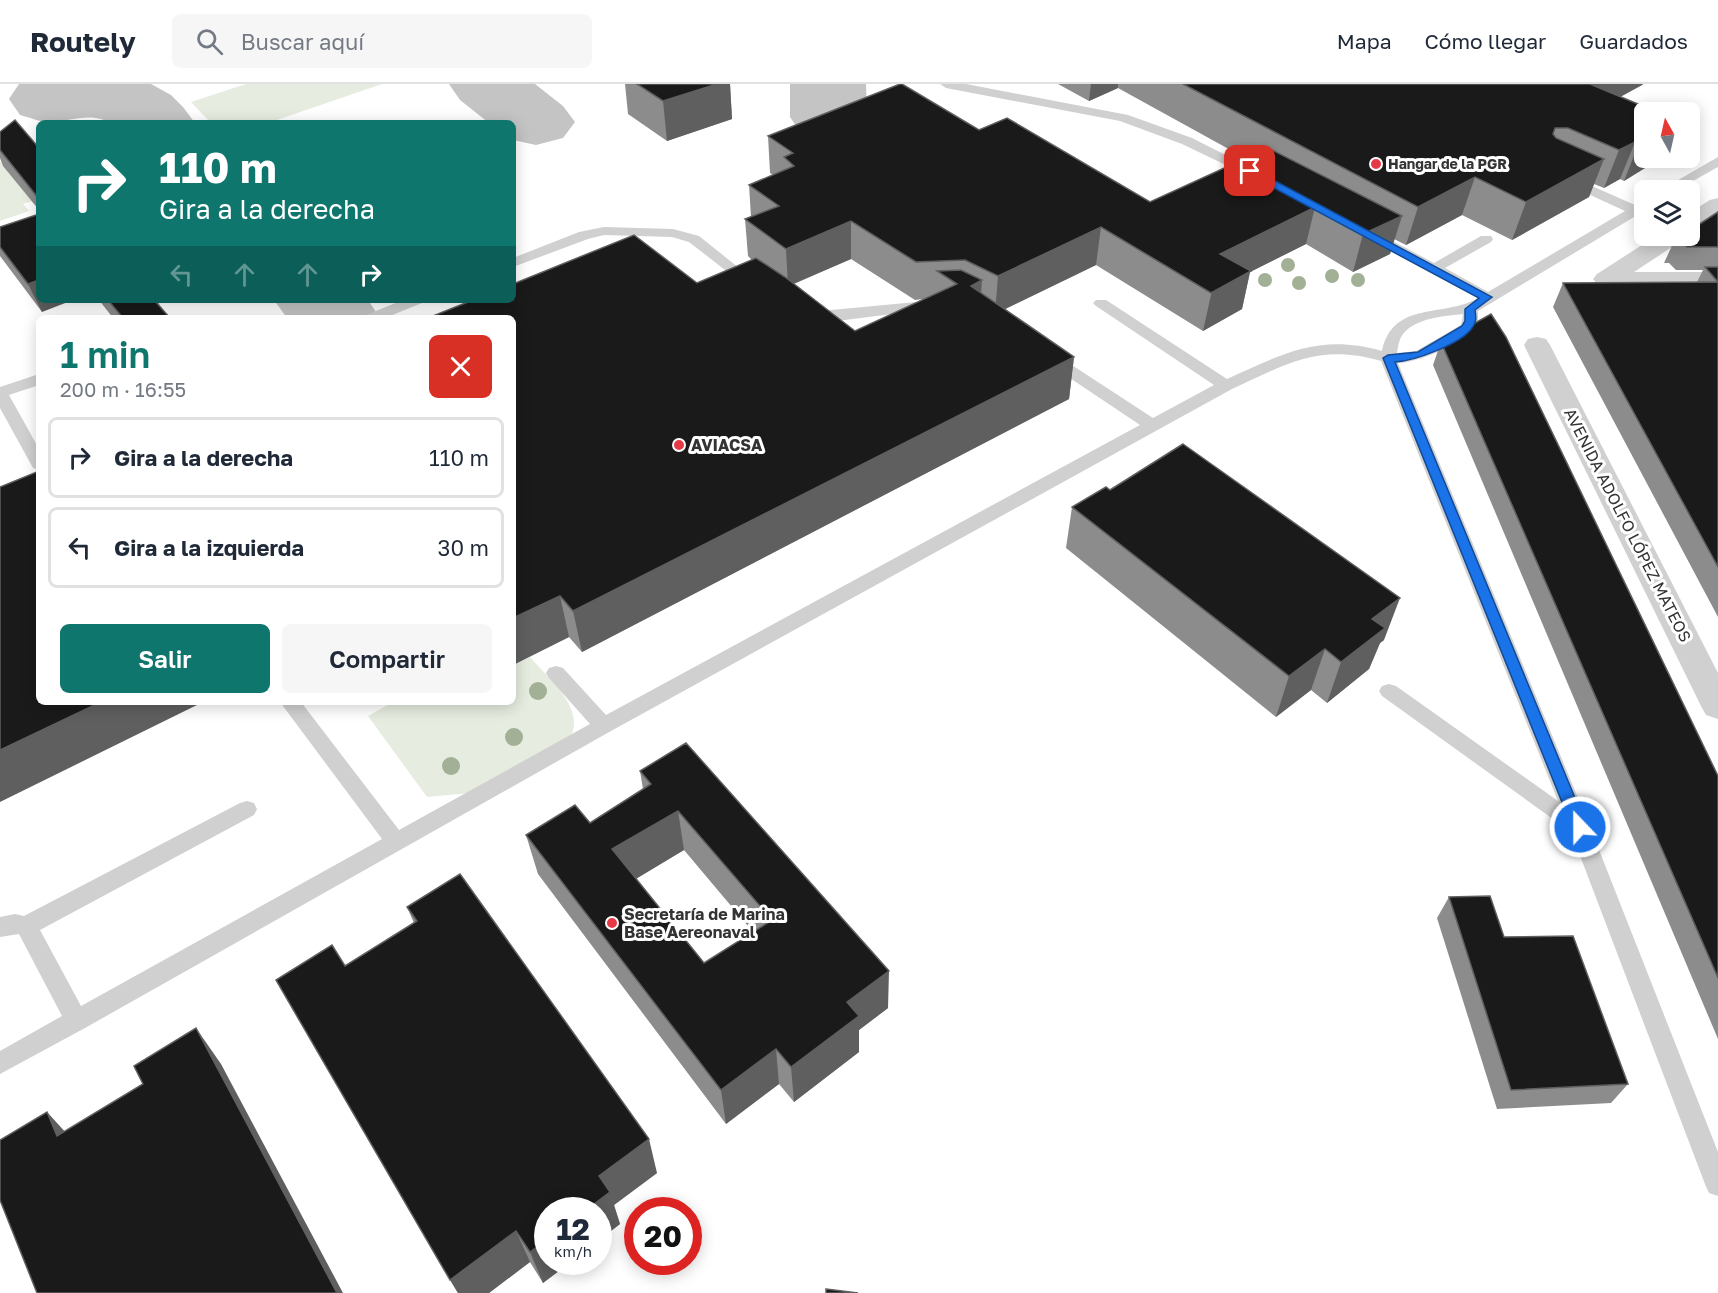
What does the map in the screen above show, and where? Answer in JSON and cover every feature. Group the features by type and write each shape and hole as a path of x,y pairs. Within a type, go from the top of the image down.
{"street":[{"path":"1700,217 1718,205"},
{"path":"1657,246 1606,279 1718,280"},
{"name":"AVENIDA ADOLFO LÓPEZ MATEOS","path":"1538,345 1717,703"}],"lane":[{"path":"946,84 1123,118 1187,141 1271,182"},
{"path":"1685,180 1718,161"},
{"path":"1558,175 1634,206"},
{"path":"1634,211 1470,309 1448,310 1407,325 1397,332 1388,358 1580,827 1718,1184"},
{"path":"1358,229 1487,297"},
{"path":"516,262 584,235 604,231 673,232 694,238 767,296"},
{"path":"1433,269 1486,239"},
{"path":"379,315 409,303"},
{"path":"1101,303 1226,385"},
{"path":"794,314 802,317 829,317 945,304"},
{"path":"0,1063 604,726 1226,385 1302,352 1334,348 1364,351 1388,358 1409,358 1422,354 1467,328 1471,321 1470,309"},
{"path":"1034,348 1153,426"},
{"path":"36,380 0,393 36,459"},
{"path":"556,673 604,726"},
{"path":"1389,692 1580,827"},
{"path":"292,705 396,842"},
{"path":"0,927 15,924 26,926 247,809"},
{"path":"26,926 77,1021"}],"shaded area":[{"path":"246,84 382,84 277,120 208,120 191,102"},
{"path":"36,150 36,200 23,204 29,211 0,221 0,162"},
{"path":"530,657 562,693 573,714 574,725 571,736 470,793 427,797 368,716 388,705 516,705 516,664"}],"building":[{"path":"637,84 717,84 663,101"},
{"path":"900,84 979,130 1007,118 1150,202 1268,148 1402,216 1363,234 1315,207 1220,254 1251,271 1211,293 1101,227 998,276 965,260 916,262 851,221 786,249 745,219 779,206 749,185 794,166 784,157 793,153 768,136"},
{"name":"Hangar de la PGR","path":"1183,84 1590,84 1634,102 1634,142 1619,150 1568,128 1555,128 1553,134 1556,138 1604,159 1526,202 1475,177 1418,207"},
{"path":"15,120 36,144 36,195 0,150 0,132"},
{"path":"1718,212 1718,247 1686,246 1700,246 1700,224"},
{"path":"36,215 36,281 28,284 0,247 0,227"},
{"name":"AVIACSA","path":"634,235 697,283 756,258 785,277 855,331 957,284 937,271 961,270 982,280 971,286 1074,357 573,611 560,596 516,617 516,315 436,315 466,303 516,303 516,283"},
{"path":"1705,267 1718,267 1718,282"},
{"path":"1718,282 1718,567 1563,283"},
{"path":"110,303 157,303 167,315 120,315"},
{"path":"1491,314 1506,337 1718,776 1718,978 1441,342"},
{"path":"1183,444 1400,598 1372,619 1385,628 1341,662 1325,649 1289,676 1072,507 1106,487 1110,490"},
{"path":"36,472 36,705 95,705 0,750 0,487"},
{"name":"Secretaría de Marina Base Aereonaval","path":"686,743 889,971 847,1002 859,1016 791,1067 776,1049 721,1090 526,835 575,805 590,823 651,784 640,771","holes":["678,811 772,920 704,963 612,849"]},
{"path":"460,874 649,1139 599,1176 610,1192 603,1197 534,1197 534,1249 530,1252 516,1231 450,1280 276,980 332,945 345,966 417,921 407,907"},
{"path":"1490,896 1504,937 1573,936 1628,1084 1511,1090 1449,897"},
{"path":"196,1028 337,1293 37,1293 0,1200 0,1140 47,1112 57,1136 143,1084 134,1066"},
{"path":"826,1289 858,1293 826,1293"}],"taxiway":[{"path":"487,84 536,122"},
{"path":"828,84 827,112 831,123 841,134"},
{"path":"47,99 78,95 106,95 131,103 153,120"},
{"path":"322,303 332,315"}],"place":[{"name":"Hangar de la PGR","path":"1376,164"},
{"name":"AVIACSA","path":"679,445"},
{"name":"Secretaría de Marina Base Aereonaval","path":"612,923"}],"route":[{"path":"1250,171 1487,297 1470,309 1471,321 1467,328 1422,354 1409,358 1388,358 1580,827"}]}
